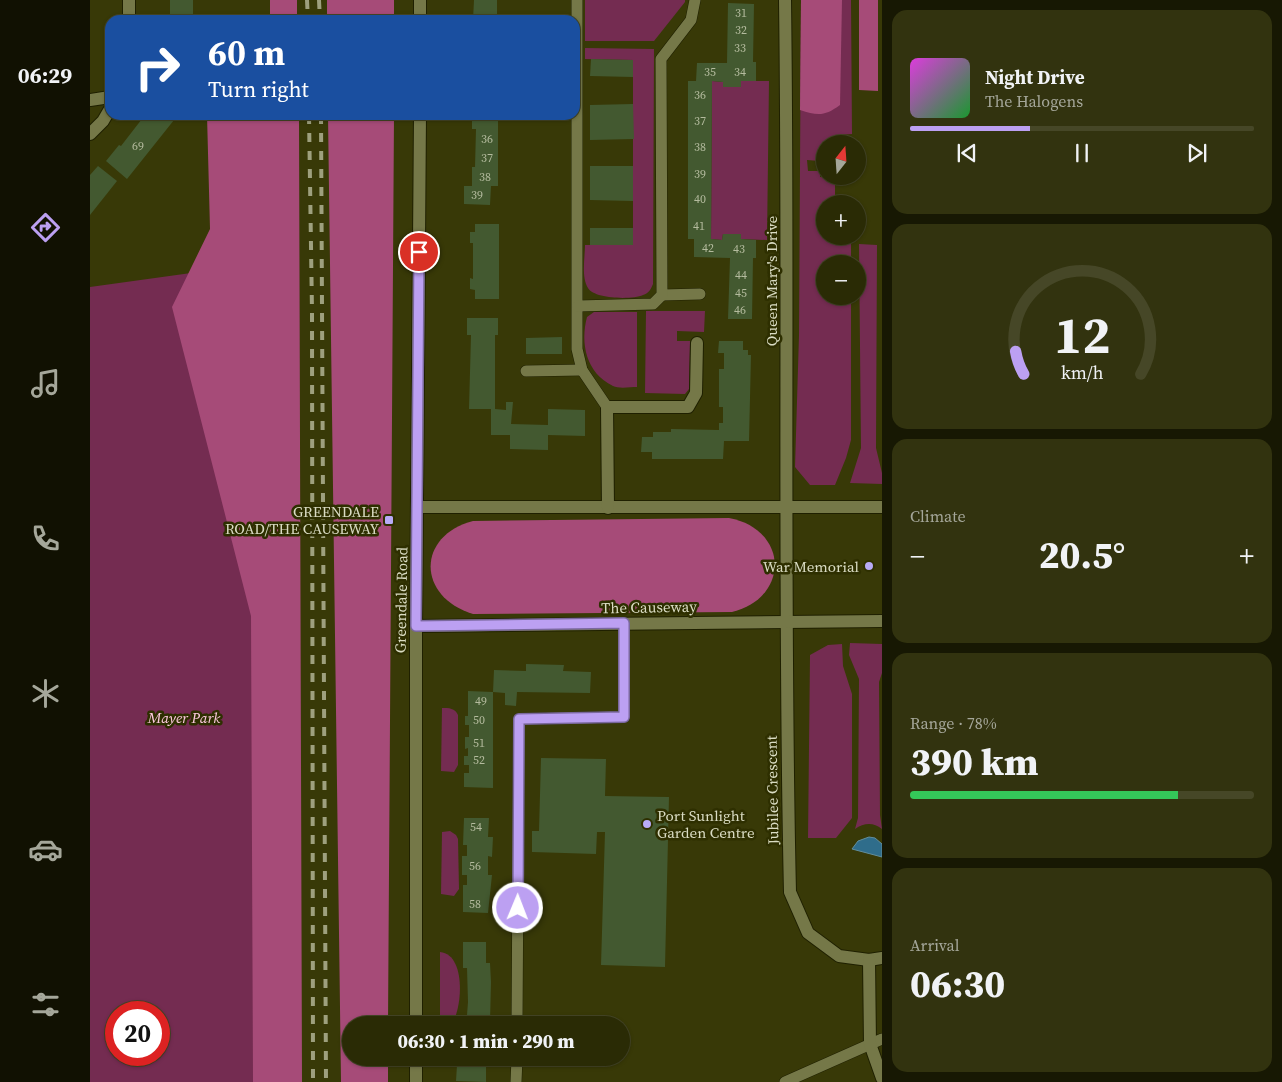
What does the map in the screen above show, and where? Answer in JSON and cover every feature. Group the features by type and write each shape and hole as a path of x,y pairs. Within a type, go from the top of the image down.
{"street":[{"path":"129,0 129,15"},
{"path":"420,0 420,15"},
{"name":"Queen Mary's Drive","path":"785,0 788,236 786,562"},
{"path":"90,100 105,98"},
{"path":"90,134 105,118"},
{"name":"Greendale Road","path":"416,1016 416,626 420,120"},
{"path":"608,508 607,406 688,407 696,393 697,343"},
{"path":"418,507 882,507"},
{"name":"Jubilee Crescent","path":"786,562 788,621 787,779 790,892 808,934 838,956 876,959"},
{"name":"The Causeway","path":"416,626 882,621"},
{"path":"876,959 870,1044 882,1078"},
{"path":"416,1066 416,1082"}],"lane":[{"path":"577,0 577,15"},
{"path":"662,295 661,59 691,20 695,0"},
{"path":"577,120 578,349 582,370 607,406"},
{"path":"578,306 653,304 662,295 700,294"},
{"path":"526,371 582,370"},
{"path":"517,1016 519,719 624,717 624,623"},
{"path":"785,1082 882,1039"},
{"path":"516,1082 517,1066"}],"green space":[{"path":"585,0 685,0 685,2 654,41 585,41"},
{"path":"801,0 851,0 852,134 816,135 816,161 807,160 808,171 816,171 816,185 835,185 835,195 816,195 816,245 851,245 851,255 816,255 816,305 851,305 851,440 835,485 810,485 795,467 799,335"},
{"path":"585,48 654,49 653,284 648,292 638,297 614,298 605,296 592,292 586,283 584,267 585,245 633,245 633,60 585,59"},
{"path":"712,81 723,82 723,87 740,87 741,81 769,81 767,240 741,239 741,234 723,234 722,240 711,239"},
{"path":"859,245 877,245 876,448 882,473 882,484 850,483 861,448 860,305 866,305 866,255 859,255"},
{"name":"Mayer Park","path":"277,261 283,1082 90,1082 90,287"},
{"path":"646,311 705,311 704,332 677,331 677,341 690,341 689,389 685,394 645,393"},
{"path":"594,312 637,312 637,387 615,387 604,380 591,365 587,356 584,337 587,317"},
{"path":"850,643 882,644 882,673 879,682 880,815 882,829 868,824 855,829 858,818 859,679 849,655"},
{"path":"842,644 843,666 852,694 852,818 836,838 808,838 810,655 828,645"},
{"path":"442,708 449,708 458,715 458,765 454,772 441,771"},
{"path":"450,831 458,839 459,889 454,896 441,894 442,832"},
{"path":"440,952 448,955 454,962 460,983 460,995 455,1016 440,1016"}],"shaded area":[{"path":"270,0 297,0 297,15 270,15"},
{"path":"327,0 394,0 394,15 327,15"},
{"path":"801,0 842,0 840,105 821,114 800,110"},
{"path":"859,0 878,0 878,91 859,90"},
{"path":"207,120 299,120 302,1082 253,1082 251,616 172,307 210,229"},
{"path":"328,120 394,120 388,1016 342,1016 342,1066 388,1066 388,1082 341,1082"},
{"path":"729,518 748,525 763,535 771,549 775,564 773,579 765,593 751,604 732,612 473,614 455,606 441,594 433,581 431,567 433,553 441,539 454,529 473,521"}],"water":[{"path":"869,837 875,838 882,844 882,857 852,849 858,841"}],"building":[{"path":"170,0 193,0 193,14 170,14"},
{"path":"474,0 497,0 497,15 473,15"},
{"path":"728,3 754,4 753,62 756,62 756,81 741,81 741,87 723,87 723,82 712,81 711,239 722,240 723,234 741,234 741,239 756,240 756,258 753,258 752,319 728,319 730,258 694,257 694,239 688,239 688,81 696,81 697,63 727,63"},
{"path":"591,59 633,60 633,77 590,76"},
{"path":"633,104 634,139 590,140 590,105"},
{"path":"141,120 174,120 127,179 106,161 119,145 121,146"},
{"path":"472,120 498,120 498,186 491,186 490,205 464,204 464,186 472,186 472,167 475,167 476,129 472,129"},
{"path":"98,166 117,181 90,215 90,175"},
{"path":"590,166 633,166 633,201 590,200"},
{"path":"475,224 499,224 499,299 475,299 475,290 470,289 470,278 473,279 473,243 470,243 470,232 475,232"},
{"path":"590,228 633,228 633,245 590,245"},
{"path":"467,318 498,318 498,335 495,335 495,409 506,410 506,402 513,402 511,424 548,425 548,409 585,410 585,436 548,435 548,450 510,449 510,435 491,435 491,409 469,409 471,335 467,335"},
{"path":"562,337 562,354 526,354 526,338"},
{"path":"719,341 743,341 743,350 748,350 748,355 751,355 749,441 724,441 723,459 652,459 652,452 641,452 642,437 653,437 653,432 671,432 671,429 719,430 719,423 723,423 723,407 719,407 719,369 724,369 724,353 718,353"},
{"path":"526,664 564,665 563,671 591,672 590,693 517,692 516,706 505,705 505,693 493,692 494,670 526,671"},
{"path":"468,691 493,692 493,788 464,787 464,773 469,773 469,765 464,765 464,756 468,756 468,748 465,749 465,737 469,737 469,725 465,725 465,716 468,716"},
{"path":"541,758 606,759 605,796 669,797 665,967 601,965 605,832 597,832 596,854 532,852 532,831 539,831"},
{"path":"464,818 489,818 488,837 493,837 492,857 488,856 488,875 492,875 488,913 463,912 463,885 467,885 467,875 462,875 462,856 467,856 467,845 463,845"},
{"path":"463,942 486,942 486,963 490,963 490,1016 462,1016 467,1015 468,1002 467,968 463,968"},
{"path":"457,1066 486,1066 486,1082 456,1081"}],"railway":[{"path":"307,0 308,15"},
{"path":"319,0 320,15"},
{"path":"309,120 312,311 313,1082"},
{"path":"321,120 326,1082"}],"place":[{"name":"GREENDALE ROAD/THE CAUSEWAY","path":"389,520"},
{"name":"War Memorial","path":"869,566"},
{"name":"Port Sunlight Garden Centre","path":"647,824"}],"route":[{"path":"419,252 416,626 624,623 624,717 519,719 518,908"}]}
